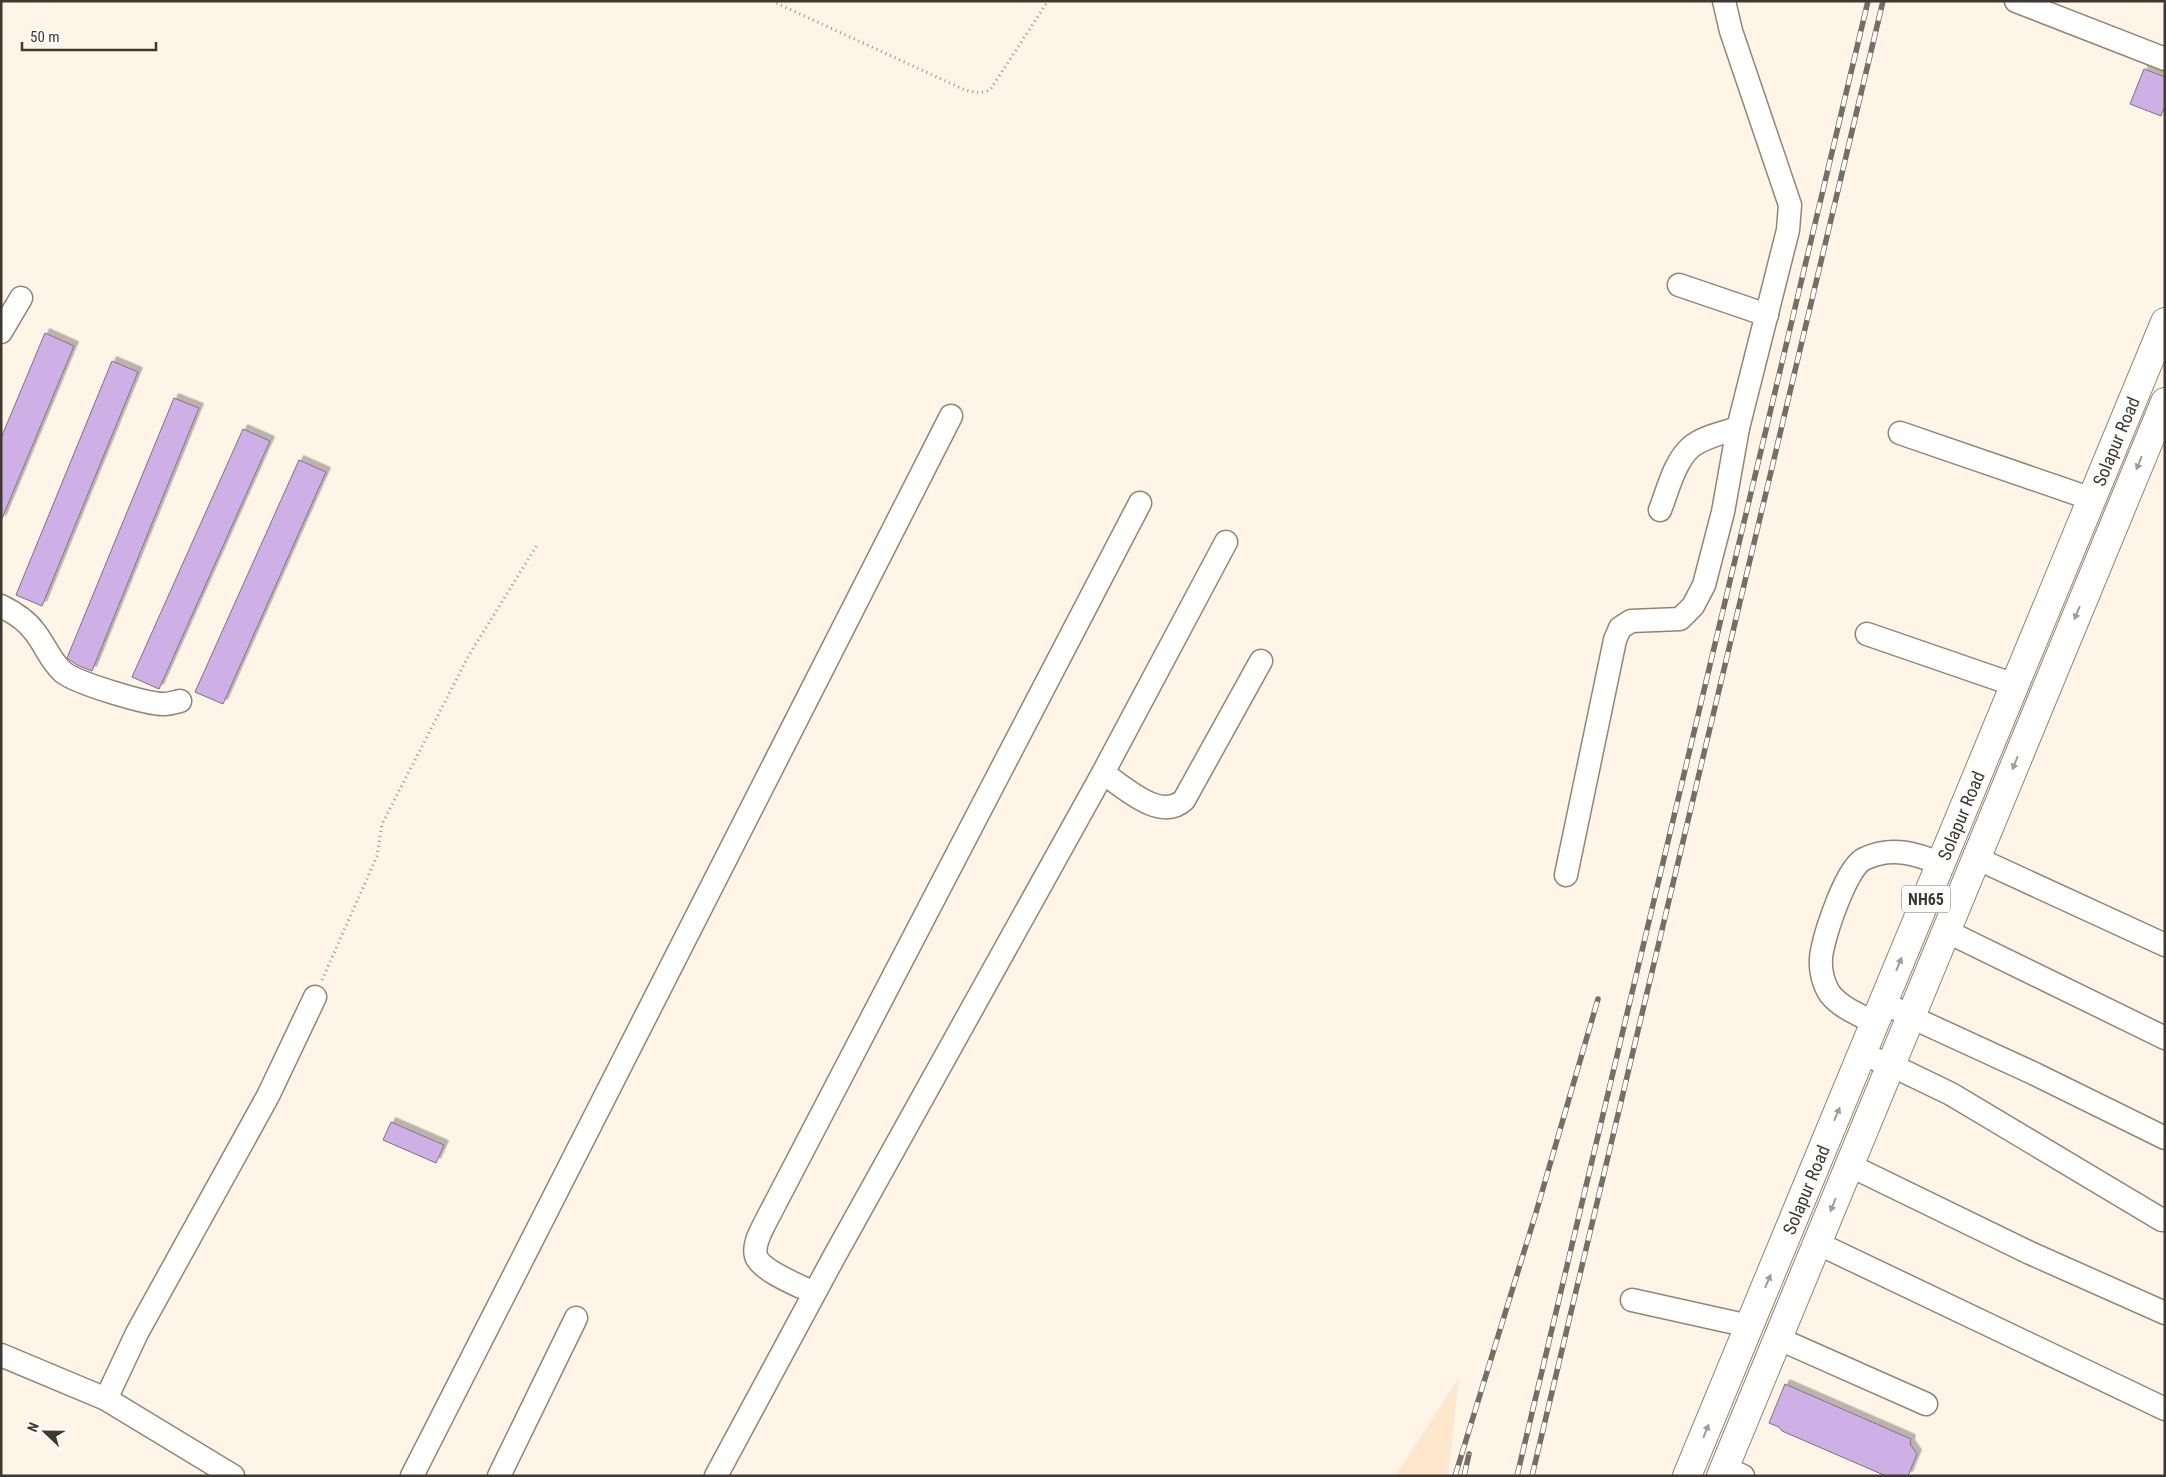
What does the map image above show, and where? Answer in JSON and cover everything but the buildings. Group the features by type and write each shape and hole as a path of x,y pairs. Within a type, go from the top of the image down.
{"highway":[{"name":"Solapur Road","path":"1687,1476 2165,322"},
{"name":"Solapur Road","path":"1729,1473 1778,1338 1849,1164 1976,858 2158,435 2165,402"}],"street":[{"path":"1566,876 1615,640 1620,628 1631,622 1680,619 1693,606 1704,585 1723,512 1738,428 1788,230 1790,205 1731,31 1724,1"},
{"path":"2016,1 2165,59"},
{"path":"1679,284 1767,316"},
{"path":"1,332 21,298"},
{"path":"412,1476 951,416"},
{"path":"1660,510 1683,455 1692,446 1738,428"},
{"path":"1900,433 2092,499"},
{"path":"814,1293 762,1266 756,1256 756,1242 1140,503"},
{"path":"716,1476 814,1293 1103,773 1226,542"},
{"path":"1,606 14,612 34,630 52,660 63,672 74,679 92,686 148,701 164,704 180,701"},
{"path":"1867,634 2014,685"},
{"path":"1103,773 1146,802 1164,809 1176,807 1184,800 1261,661"},
{"path":"1941,864 1915,854 1886,851 1862,860 1845,880 1822,952 1821,976 1830,994 1842,1006 1911,1017 2035,1074 2165,1138"},
{"path":"1976,858 2165,946"},
{"path":"1946,931 2165,1038"},
{"path":"106,1399 137,1333 268,1096 315,996"},
{"path":"1862,1054 1891,1065 1951,1094 2162,1220"},
{"path":"1849,1164 2030,1253 2165,1313"},
{"path":"1817,1243 2165,1409"},
{"path":"1632,1300 1749,1326"},
{"path":"499,1476 576,1318"},
{"path":"1778,1338 1926,1404"},
{"path":"1,1355 106,1399 232,1476"}],"path":[{"path":"772,1 965,90 979,92 990,90 1048,1"},
{"path":"315,996 371,873 377,856 382,824 469,655 537,545"}],"shaded area":[{"path":"1459,1378 1448,1476 1395,1476"}],"railway":[{"path":"1517,1476 1868,1"},
{"path":"1532,1476 1883,1"},
{"path":"1455,1476 1535,1216 1598,999"},
{"path":"1464,1476 1469,1454"}]}
